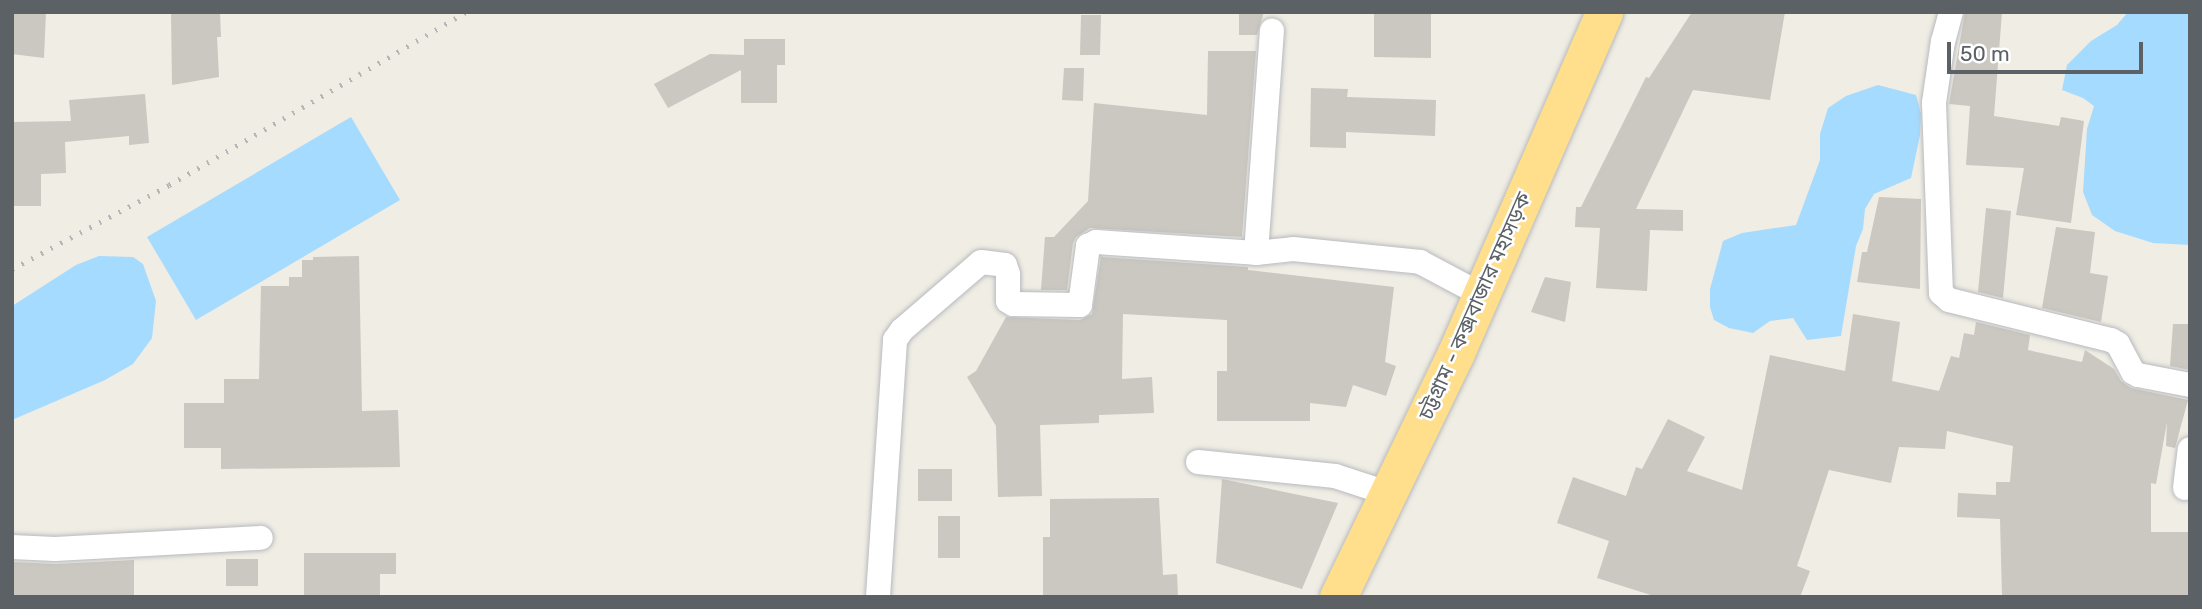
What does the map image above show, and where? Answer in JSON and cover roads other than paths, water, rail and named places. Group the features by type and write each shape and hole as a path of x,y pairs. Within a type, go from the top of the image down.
{"highway":[{"name":"চট্টগ্রাম - কক্সবাজার মহাসড়ক","path":"1338,597 1390,494 1482,295 1604,12"},
{"path":"1367,597 1630,12"}],"street":[{"path":"1951,12 1943,41 1934,103 1941,293 1950,300 2111,340 2118,344 2133,372 2138,375 2190,385"},
{"path":"1256,253 1272,32"},
{"path":"878,597 895,340 901,330 993,263 1008,274 1008,301 1013,304 1075,306 1083,299 1087,250 1092,242 1256,253 1293,249 1420,262 1482,295"},
{"path":"2185,488 2190,449"},
{"path":"1198,462 1335,476 1390,494"},
{"path":"12,547 55,549 261,538"}],"water":[{"path":"2128,12 2190,12 2190,245 2153,243 2115,231 2092,215 2083,192 2087,129 2094,106 2083,98 2062,90 2067,65 2091,41 2117,25"},
{"path":"1878,85 1916,95 1921,114 1920,135 1911,178 1874,194 1865,209 1841,336 1807,340 1793,318 1770,321 1753,333 1729,328 1714,320 1710,307 1710,289 1723,241 1742,233 1796,225 1820,160 1820,134 1828,108 1846,96"},
{"path":"351,117 400,200 196,320 147,237"},
{"path":"99,256 133,257 143,264 156,301 152,338 133,364 105,380 12,420 12,306 76,265"}],"railway":[{"path":"12,269 169,185 466,12"}]}
